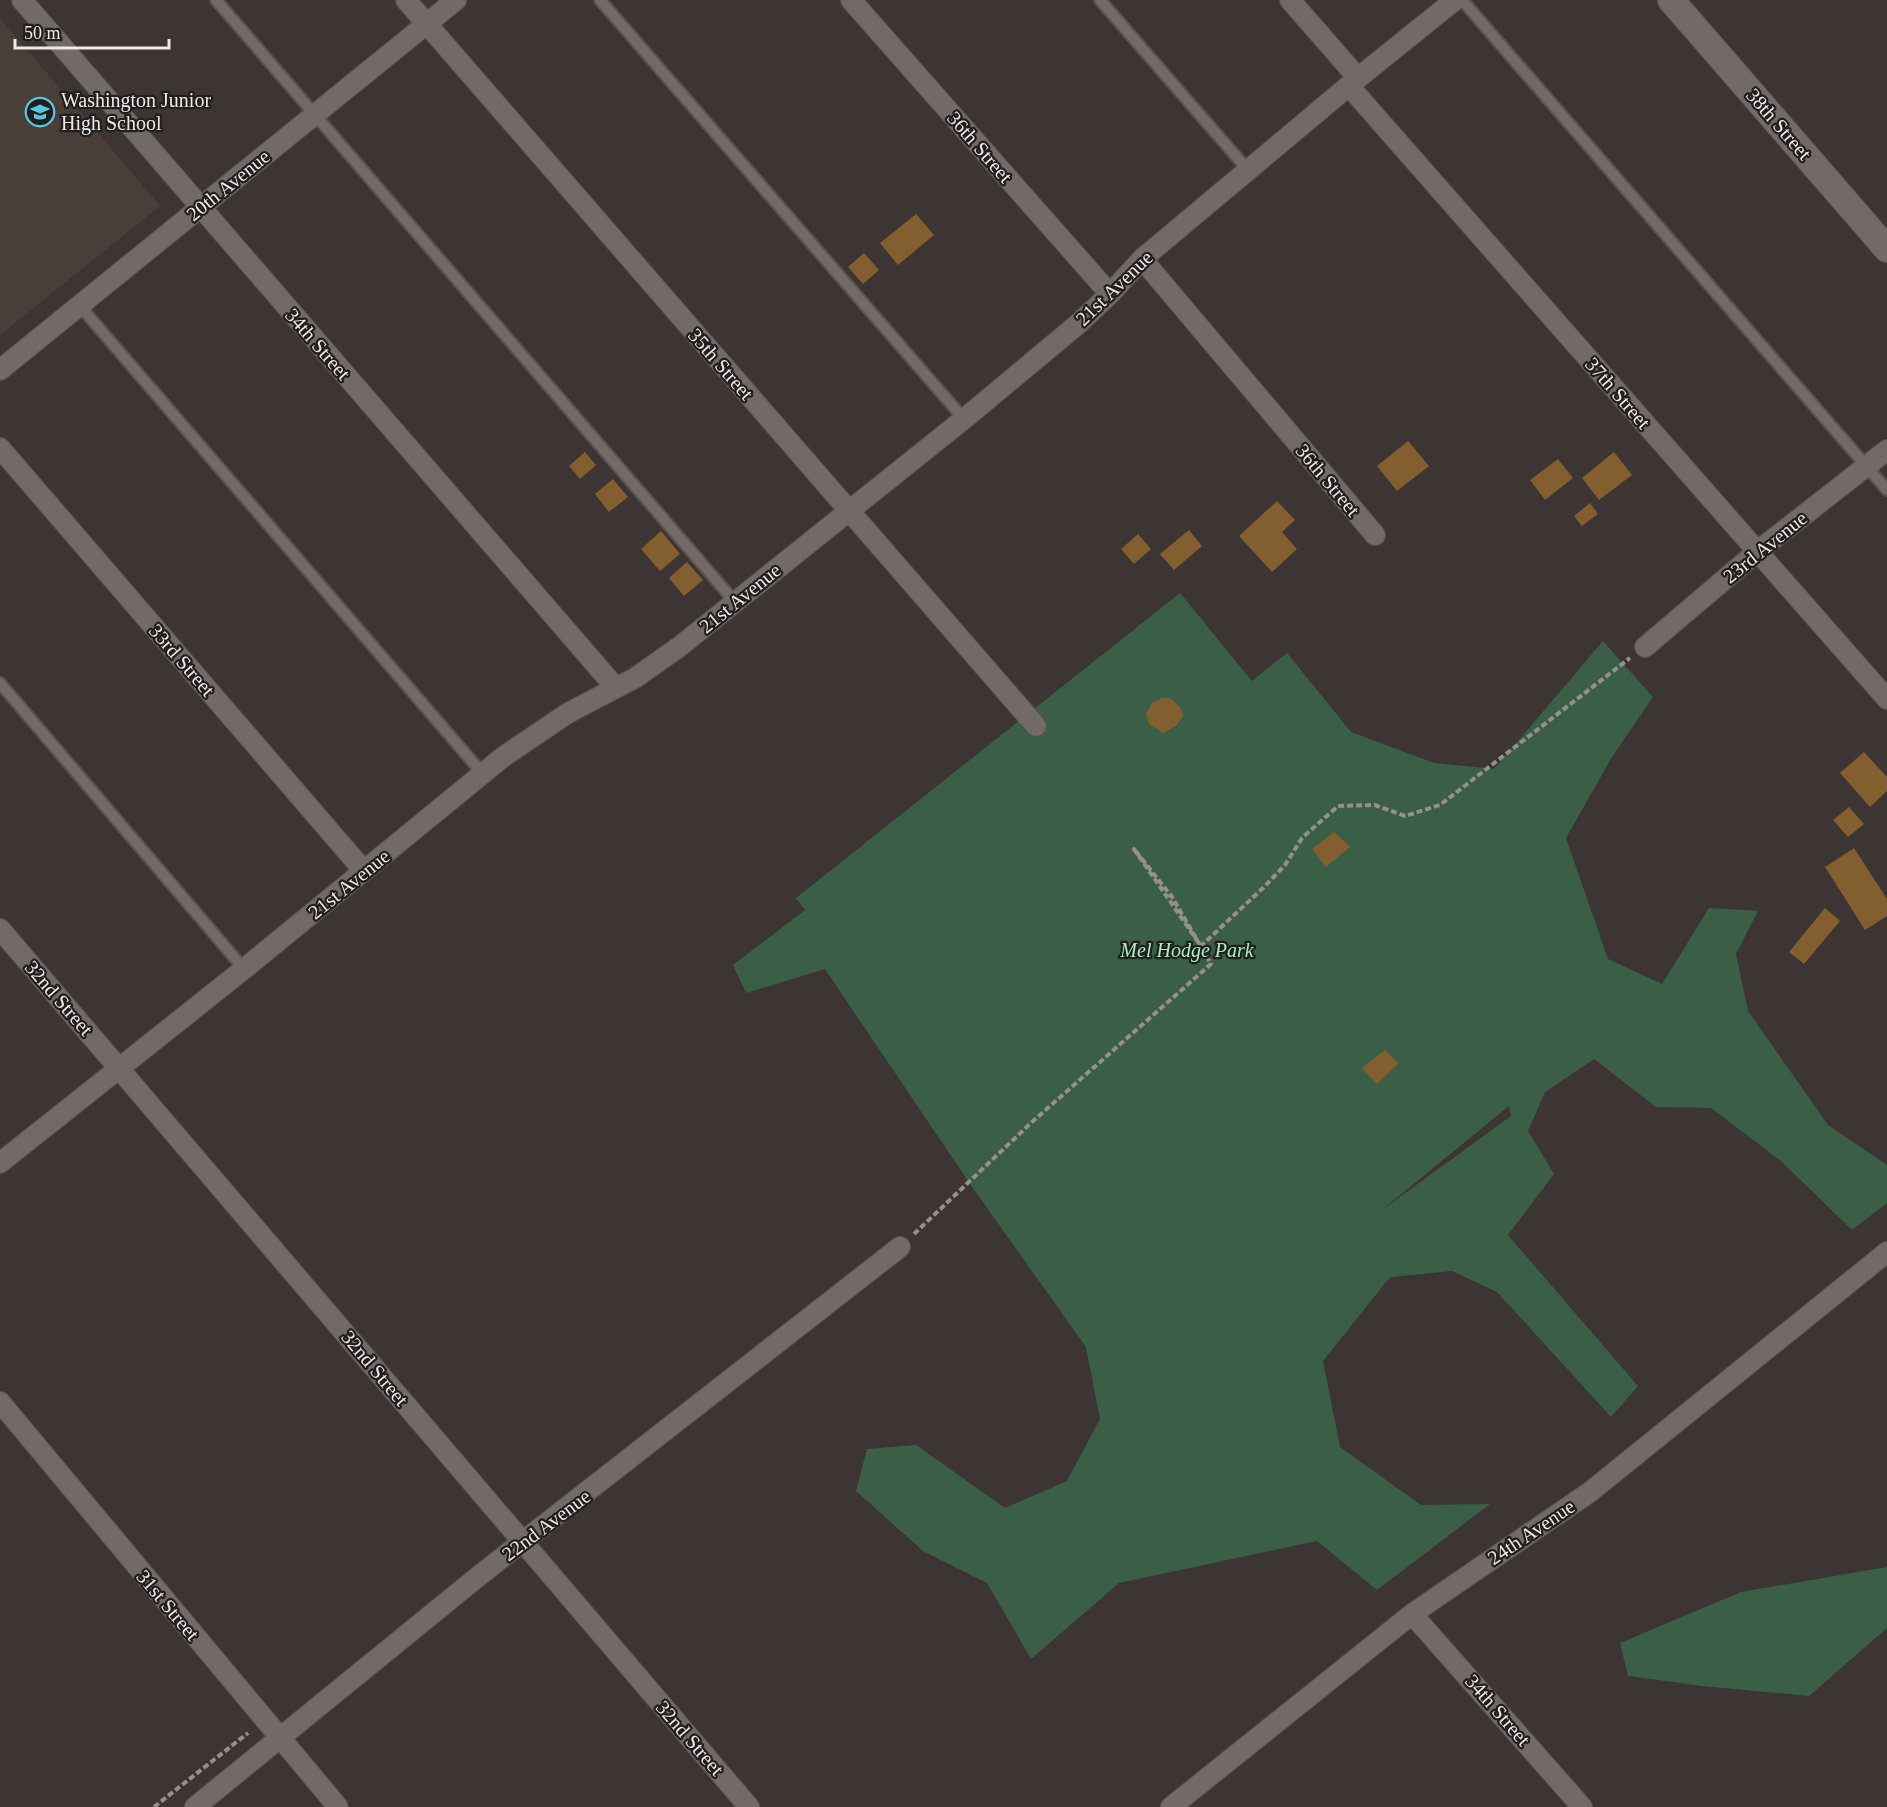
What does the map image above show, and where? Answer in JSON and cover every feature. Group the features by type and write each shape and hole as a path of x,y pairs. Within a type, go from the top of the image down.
{"street":[{"name":"34th Street","path":"22,0 616,688"},
{"name":"35th Street","path":"406,0 1036,726"},
{"name":"20th Avenue","path":"0,370 456,0"},
{"name":"36th Street","path":"851,0 1110,294"},
{"name":"37th Street","path":"1290,0 1354,82 1887,699"},
{"name":"21st Avenue","path":"0,1163 244,969 503,757 568,713 635,678 680,647 1078,324 1142,259 1455,0"},
{"name":"38th Street","path":"1671,0 1887,249"},
{"name":"36th Street","path":"1142,259 1375,535"},
{"name":"33rd Street","path":"0,448 364,871"},
{"name":"23rd Avenue","path":"1645,647 1758,551 1887,450"},
{"name":"32nd Street","path":"0,928 749,1807"},
{"name":"22nd Avenue","path":"195,1807 523,1542 900,1247"},
{"name":"24th Avenue","path":"1171,1807 1412,1614 1590,1492 1887,1252"},
{"name":"31st Street","path":"0,1402 338,1807"},
{"name":"34th Street","path":"1412,1614 1582,1807"}],"lane":[{"path":"216,0 735,602"},
{"path":"600,0 963,419"},
{"path":"1100,0 1248,170"},
{"path":"1462,0 1887,490"},
{"path":"81,306 483,774"},
{"path":"0,682 244,969"}],"path":[{"path":"1201,946 1286,865 1302,838 1338,807 1375,805 1405,816 1440,806 1645,647"},
{"path":"900,1247 1032,1122 1211,964 1201,946 1172,897 1134,849 1201,946"},
{"path":"154,1807 248,1732"}],"shaded area":[{"name":"Washington Junior High School","path":"0,18 160,206 0,335"}],"green space":[{"name":"Mel Hodge Park","path":"1180,593 1252,681 1287,653 1351,732 1434,763 1494,769 1603,641 1653,697 1612,757 1566,838 1608,959 1662,984 1709,908 1758,911 1736,954 1748,1011 1828,1125 1887,1165 1887,1203 1852,1230 1781,1161 1711,1108 1656,1107 1594,1059 1545,1092 1528,1131 1554,1174 1508,1235 1638,1386 1611,1417 1497,1292 1452,1271 1390,1277 1323,1361 1340,1447 1421,1505 1490,1504 1377,1590 1317,1541 1119,1583 1031,1659 987,1583 923,1551 856,1491 867,1449 916,1445 1005,1508 1067,1481 1100,1419 1086,1347 970,1184 825,969 746,993 733,965 805,910 796,898","holes":["1509,1106 1511,1116 1382,1210"]},
{"path":"1887,1567 1887,1628 1809,1696 1702,1686 1628,1676 1620,1643 1741,1592"}],"building":[{"path":"916,214 934,235 898,265 880,243"},
{"path":"864,253 879,270 863,284 848,267"},
{"path":"1408,441 1429,466 1397,491 1377,466"},
{"path":"585,452 596,465 580,479 569,466"},
{"path":"1614,452 1632,475 1599,500 1582,478"},
{"path":"1558,459 1573,478 1545,500 1530,480"},
{"path":"613,479 628,497 609,512 595,494"},
{"path":"1277,501 1295,520 1282,532 1297,549 1272,572 1239,536"},
{"path":"1590,503 1598,514 1582,526 1574,516"},
{"path":"1189,530 1202,546 1174,570 1160,554"},
{"path":"661,531 680,554 660,571 641,549"},
{"path":"1138,534 1151,549 1134,564 1121,549"},
{"path":"687,562 703,580 684,596 669,578"},
{"path":"1162,698 1170,698 1180,707 1183,716 1176,726 1163,733 1149,724 1146,714 1152,703"},
{"path":"1864,752 1887,777 1887,791 1870,807 1840,773"},
{"path":"1849,807 1864,824 1848,837 1833,820"},
{"path":"1334,832 1350,847 1326,867 1312,849"},
{"path":"1854,848 1887,899 1887,916 1865,930 1825,867"},
{"path":"1825,908 1840,921 1804,964 1789,952"},
{"path":"1385,1050 1399,1063 1377,1084 1362,1068"}],"place":[{"name":"Washington Junior High School","path":"40,112"}]}
